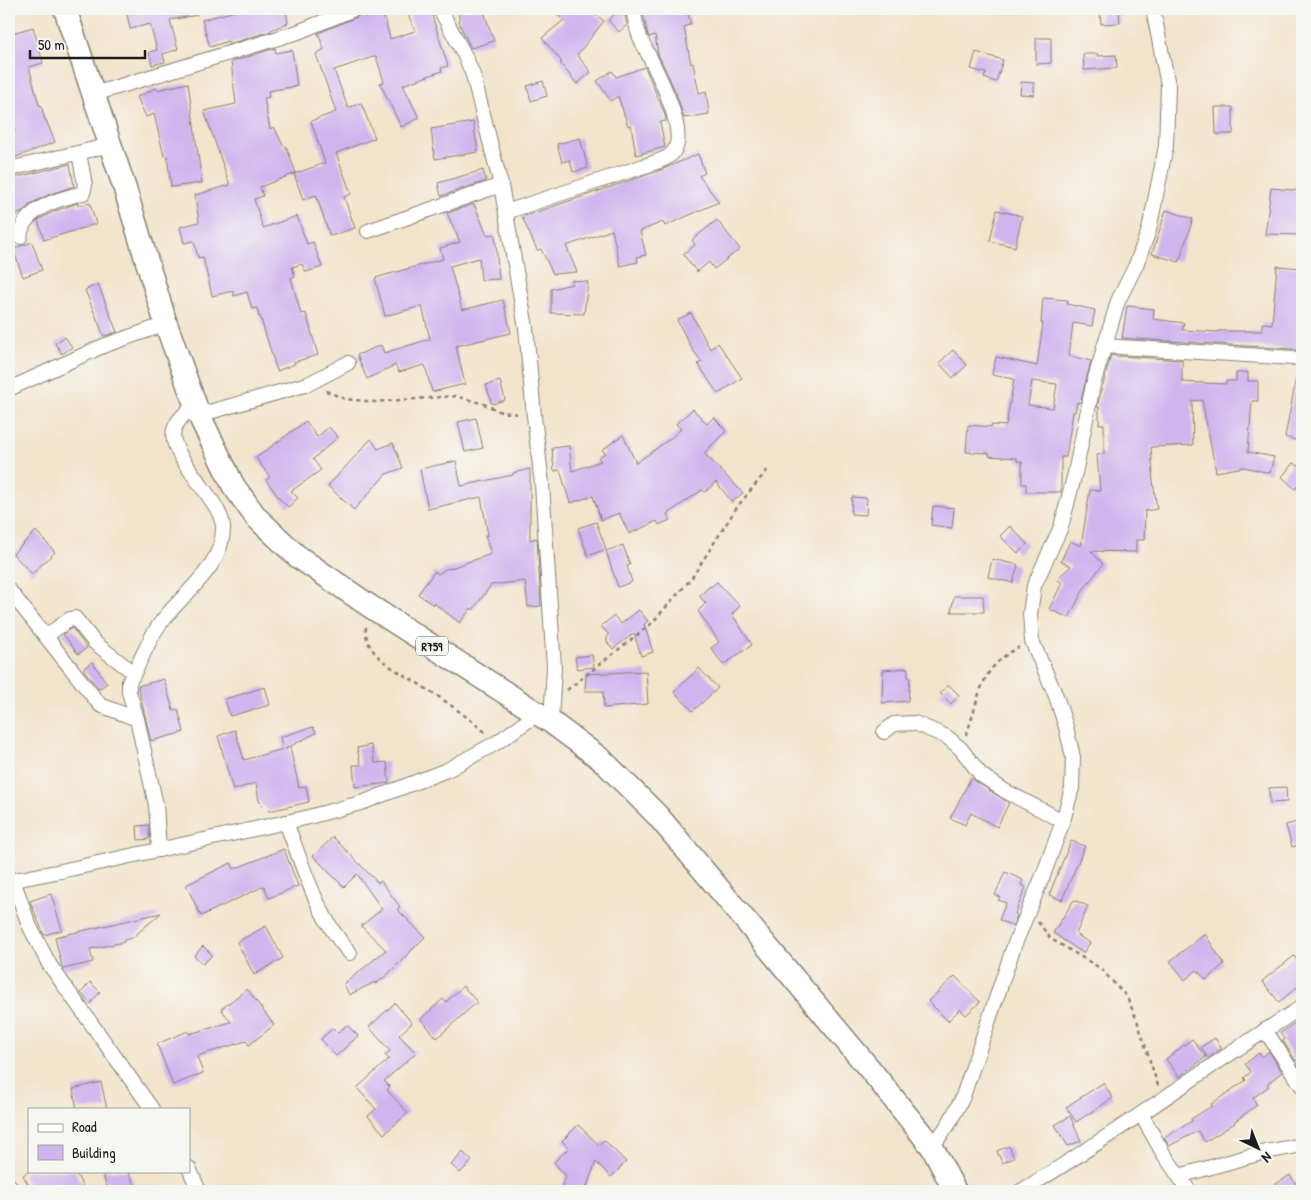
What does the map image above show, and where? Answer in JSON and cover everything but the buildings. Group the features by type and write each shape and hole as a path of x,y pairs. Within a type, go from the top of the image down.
{"main road":[{"name":"R759","path":"65,9 94,94 166,324 197,409 233,485 256,517 296,556 368,605 548,712 602,760 658,816 867,1066 932,1147 955,1191"}],"street":[{"path":"94,94 298,32 354,9"},
{"path":"151,1108 49,964 29,925 11,880 286,822 364,802 447,770 548,712 554,667 542,484 526,328 501,185 473,75 440,9"},
{"path":"506,212 647,165 665,158 675,150 678,132 671,107 652,60 641,41 633,9"},
{"path":"932,1147 948,1125 962,1099 1014,946 1063,821 1072,788 1073,757 1066,727 1056,696 1032,641 1030,614 1034,586 1061,527 1075,473 1093,385 1104,346 1118,302 1136,265 1149,230 1166,146 1168,85 1153,9"},
{"path":"9,169 110,145"},
{"path":"20,237 24,223 32,214 60,199 83,193 86,185 79,153"},
{"path":"368,230 501,185"},
{"path":"9,389 102,346 166,324"},
{"path":"1104,346 1292,358"},
{"path":"159,850 156,805 128,682 159,625 201,579 220,548 223,526 216,508 175,446 173,432 178,420 197,409 308,384 348,363"},
{"path":"9,590 100,705 137,719"},
{"path":"46,636 75,618 95,643 134,673"},
{"path":"884,732 894,724 914,724 947,736 961,749 981,775 1005,791 1063,821"},
{"path":"286,822 321,910 340,942 350,953"},
{"path":"1021,1191 1076,1158 1302,1007"},
{"path":"1265,1030 1302,1086"},
{"path":"1141,1114 1162,1153 1189,1191"},
{"path":"1179,1176 1261,1153 1302,1145"},
{"path":"190,1170 199,1191"},
{"path":"9,1185 14,1191"}],"path":[{"path":"308,384 345,399 375,402 455,396 484,404 501,412 534,416"},
{"path":"548,712 651,624 691,579 737,507 769,468"},
{"path":"368,605 366,633 368,644 377,655 404,675 464,713 496,742"},
{"path":"961,749 987,674 1013,650 1032,641"},
{"path":"1302,881 1302,905"},
{"path":"1029,910 1051,939 1100,968 1127,997 1138,1022 1162,1100"}]}
